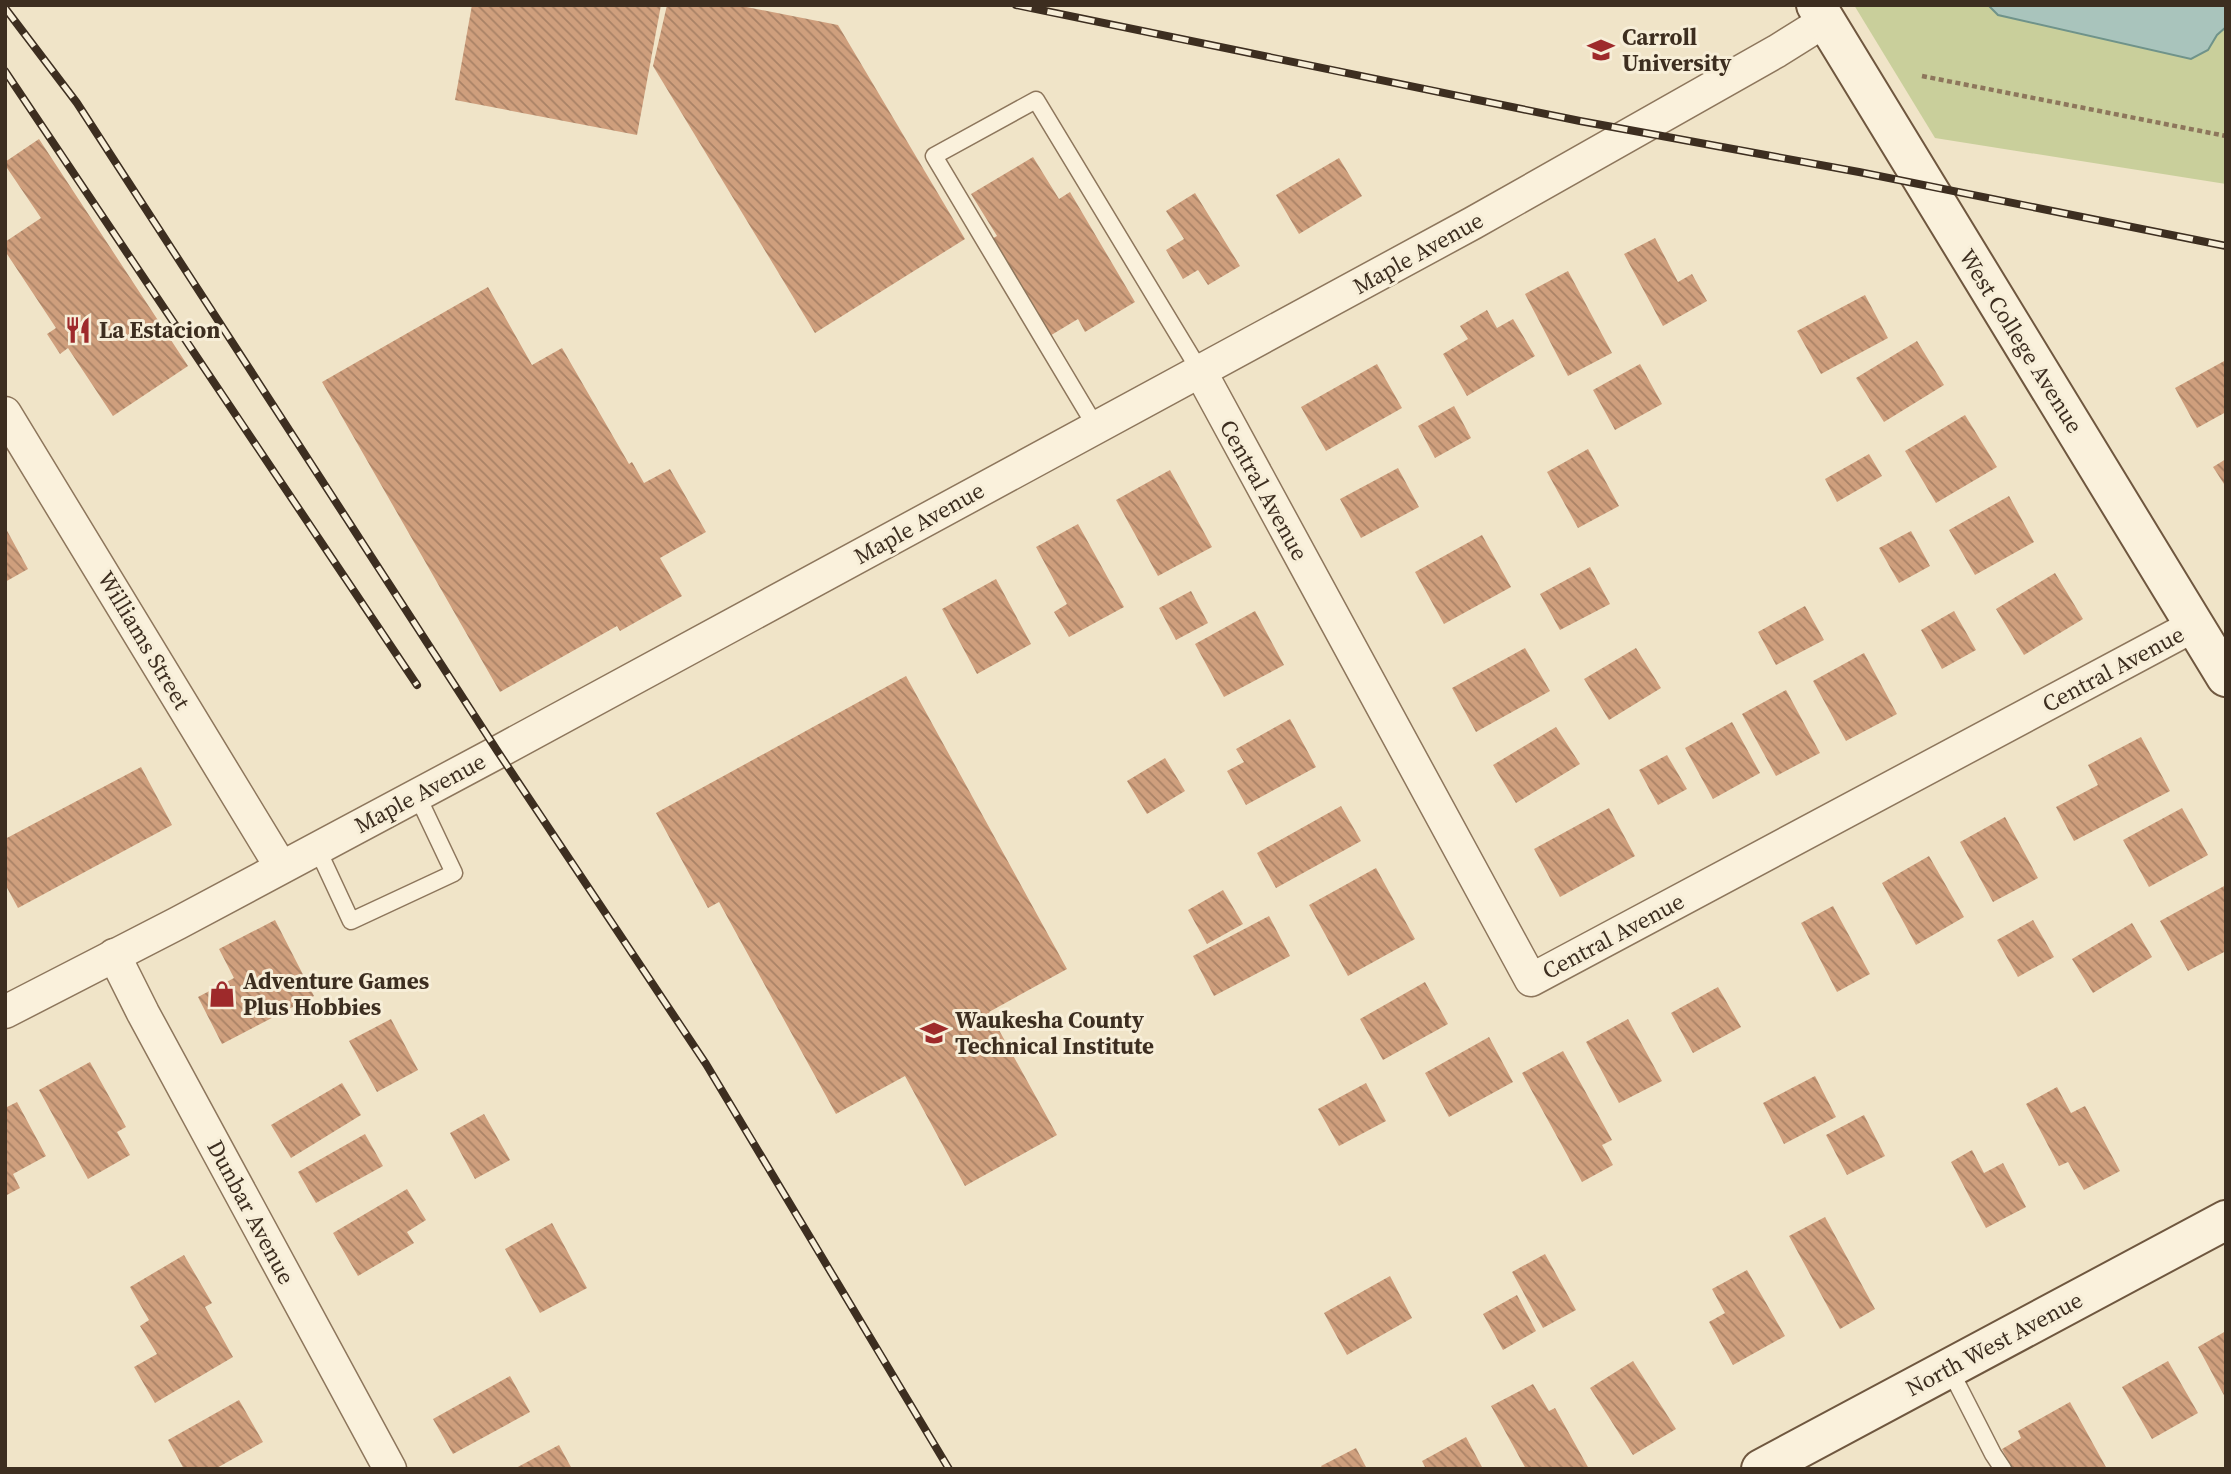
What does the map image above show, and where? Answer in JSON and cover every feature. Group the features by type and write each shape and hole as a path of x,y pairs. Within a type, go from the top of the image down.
{"street":[{"name":"Maple Avenue","path":"5,1013 178,923 1474,223 1781,49 1821,13"},
{"name":"West College Avenue","path":"1821,13 2226,677"},
{"name":"Central Avenue","path":"1200,371 1531,980 2195,625"},
{"name":"Williams Street","path":"5,413 281,867"},
{"name":"Dunbar Avenue","path":"114,954 149,1025 390,1469"},
{"name":"North West Avenue","path":"1761,1469 2226,1220"}],"lane":[{"path":"1097,427 934,156 1035,100 1200,371"},
{"path":"317,848 351,921 454,873 417,794"},
{"path":"1949,1368 2003,1469"}],"path":[{"path":"1922,76 2226,136"}],"green space":[{"path":"1854,5 2226,5 2226,184 1935,138"}],"water":[{"path":"1988,5 2226,5 2226,27 2217,35 2208,50 2191,59 1998,15"}],"building":[{"path":"472,5 661,5 637,135 455,100"},
{"path":"667,5 736,5 838,25 965,239 815,333 653,66"},
{"path":"39,139 188,366 113,416 68,348 60,354 47,334 56,328 5,251 5,242 41,218 5,162"},
{"path":"1033,157 1059,199 1070,192 1135,302 1085,332 1078,319 1048,337 990,240 997,236 971,194"},
{"path":"1339,158 1362,196 1299,234 1276,195"},
{"path":"1195,193 1240,266 1208,285 1198,270 1183,279 1166,250 1184,239 1166,211"},
{"path":"1655,238 1678,282 1692,274 1707,301 1663,326 1624,254"},
{"path":"1568,271 1612,353 1568,376 1525,294"},
{"path":"488,287 532,365 562,348 629,464 632,462 644,483 670,469 706,532 660,558 682,596 620,631 617,626 500,692 322,382"},
{"path":"1865,295 1888,338 1821,374 1797,331"},
{"path":"1487,310 1497,328 1513,319 1535,356 1467,396 1443,354 1468,339 1460,326"},
{"path":"1917,341 1944,385 1884,422 1856,378"},
{"path":"2226,360 2226,412 2197,428 2175,388"},
{"path":"1377,364 1402,408 1326,451 1301,407"},
{"path":"1640,364 1662,404 1615,430 1593,390"},
{"path":"1454,406 1471,438 1435,458 1418,426"},
{"path":"1965,415 1997,467 1936,503 1905,451"},
{"path":"1588,449 1619,506 1578,528 1547,472"},
{"path":"1869,454 1882,476 1837,502 1825,479"},
{"path":"2226,459 2226,487 2213,467"},
{"path":"1398,468 1419,507 1361,538 1340,499"},
{"path":"1170,470 1212,547 1158,576 1116,500"},
{"path":"2009,496 2034,542 1975,575 1949,530"},
{"path":"1078,524 1124,607 1069,637 1054,612 1067,604 1036,547"},
{"path":"5,527 28,569 5,582"},
{"path":"1911,531 1930,566 1899,583 1879,548"},
{"path":"1482,535 1511,587 1444,624 1415,572"},
{"path":"1590,567 1610,604 1560,630 1540,594"},
{"path":"2055,573 2083,619 2024,655 1996,609"},
{"path":"996,579 1031,644 977,674 942,609"},
{"path":"1191,591 1208,623 1176,640 1159,608"},
{"path":"1805,606 1824,640 1776,665 1758,632"},
{"path":"1255,611 1284,665 1224,697 1195,644"},
{"path":"1954,611 1976,650 1942,669 1921,630"},
{"path":"1525,648 1550,691 1476,732 1452,688"},
{"path":"1636,648 1661,688 1609,720 1584,679"},
{"path":"1864,653 1897,714 1846,741 1813,681"},
{"path":"906,676 1067,969 989,1012 1057,1135 965,1186 905,1076 836,1114 719,902 708,908 656,813"},
{"path":"1786,690 1820,753 1776,776 1742,714"},
{"path":"1290,719 1316,767 1246,805 1227,771 1244,762 1236,749"},
{"path":"1732,722 1760,773 1713,799 1685,748"},
{"path":"1556,727 1580,764 1516,803 1493,765"},
{"path":"2141,737 2170,791 2074,841 2056,807 2098,785 2088,765"},
{"path":"1667,755 1687,789 1658,805 1639,770"},
{"path":"1165,758 1185,791 1147,814 1127,781"},
{"path":"141,767 172,825 18,908 5,884 5,839"},
{"path":"1341,806 1361,841 1276,888 1257,853"},
{"path":"1609,808 1635,856 1560,897 1534,849"},
{"path":"2182,808 2208,855 2149,887 2123,840"},
{"path":"2005,817 2038,878 1993,902 1960,842"},
{"path":"1929,856 1964,917 1916,945 1882,883"},
{"path":"1376,868 1415,939 1348,976 1309,905"},
{"path":"2226,885 2226,951 2188,971 2160,921"},
{"path":"1223,890 1243,924 1207,944 1188,910"},
{"path":"1833,906 1870,974 1837,992 1801,923"},
{"path":"1269,916 1290,956 1214,996 1193,956"},
{"path":"275,920 314,996 222,1044 198,997 234,978 219,949"},
{"path":"2033,920 2054,957 2018,977 1997,940"},
{"path":"2132,923 2152,957 2093,993 2072,959"},
{"path":"1425,982 1448,1024 1383,1060 1360,1019"},
{"path":"1718,987 1741,1027 1693,1053 1671,1013"},
{"path":"391,1019 418,1070 377,1092 349,1041"},
{"path":"1628,1019 1662,1081 1619,1103 1586,1042"},
{"path":"1489,1037 1513,1082 1449,1117 1425,1073"},
{"path":"1563,1051 1612,1140 1602,1145 1613,1165 1582,1182 1522,1073"},
{"path":"90,1062 126,1127 117,1132 130,1155 88,1179 39,1090"},
{"path":"1815,1076 1836,1117 1784,1144 1763,1103"},
{"path":"342,1083 361,1115 291,1158 271,1125"},
{"path":"1366,1083 1386,1121 1339,1146 1318,1109"},
{"path":"2057,1087 2071,1113 2085,1106 2120,1171 2084,1190 2068,1162 2059,1166 2026,1104"},
{"path":"17,1102 46,1156 13,1174 20,1188 5,1196 5,1108"},
{"path":"484,1114 510,1160 475,1179 450,1133"},
{"path":"1864,1115 1885,1156 1847,1175 1826,1135"},
{"path":"365,1134 383,1166 316,1203 298,1172"},
{"path":"1972,1150 1984,1173 2003,1163 2026,1207 1986,1228 1951,1162"},
{"path":"407,1189 426,1220 407,1232 414,1243 358,1276 333,1233"},
{"path":"1825,1217 1875,1309 1840,1329 1789,1236"},
{"path":"552,1223 587,1288 540,1313 505,1249"},
{"path":"1545,1254 1576,1310 1543,1328 1512,1272"},
{"path":"184,1255 212,1303 205,1307 233,1357 155,1403 134,1367 157,1354 140,1326 149,1320 130,1287"},
{"path":"1747,1270 1785,1336 1733,1365 1709,1322 1725,1313 1712,1289"},
{"path":"1390,1276 1412,1318 1347,1355 1324,1313"},
{"path":"1517,1295 1536,1331 1503,1350 1483,1314"},
{"path":"2226,1331 2226,1399 2198,1347"},
{"path":"1633,1361 1676,1429 1633,1455 1590,1388"},
{"path":"2168,1361 2198,1413 2152,1439 2122,1387"},
{"path":"510,1376 530,1412 453,1454 433,1419"},
{"path":"1533,1384 1549,1411 1555,1408 1589,1469 1526,1469 1491,1406"},
{"path":"239,1400 263,1442 215,1469 184,1469 168,1440"},
{"path":"2070,1402 2107,1469 2012,1469 2002,1449 2021,1438 2018,1431"},
{"path":"1466,1437 1483,1469 1426,1469 1422,1461"},
{"path":"559,1445 572,1469 514,1469"},
{"path":"1356,1448 1367,1469 1323,1469 1321,1466"}],"railway":[{"path":"1016,5 1580,121 1859,172 2226,246"},
{"path":"5,8 77,103 498,752 706,1064 949,1469"},
{"path":"5,71 417,685"}],"place":[{"name":"Carroll University","path":"1601,50"},
{"name":"La Estacion","path":"78,330"},
{"name":"Adventure Games Plus Hobbies","path":"222,994"},
{"name":"Waukesha County Technical Institute","path":"934,1033"}]}
